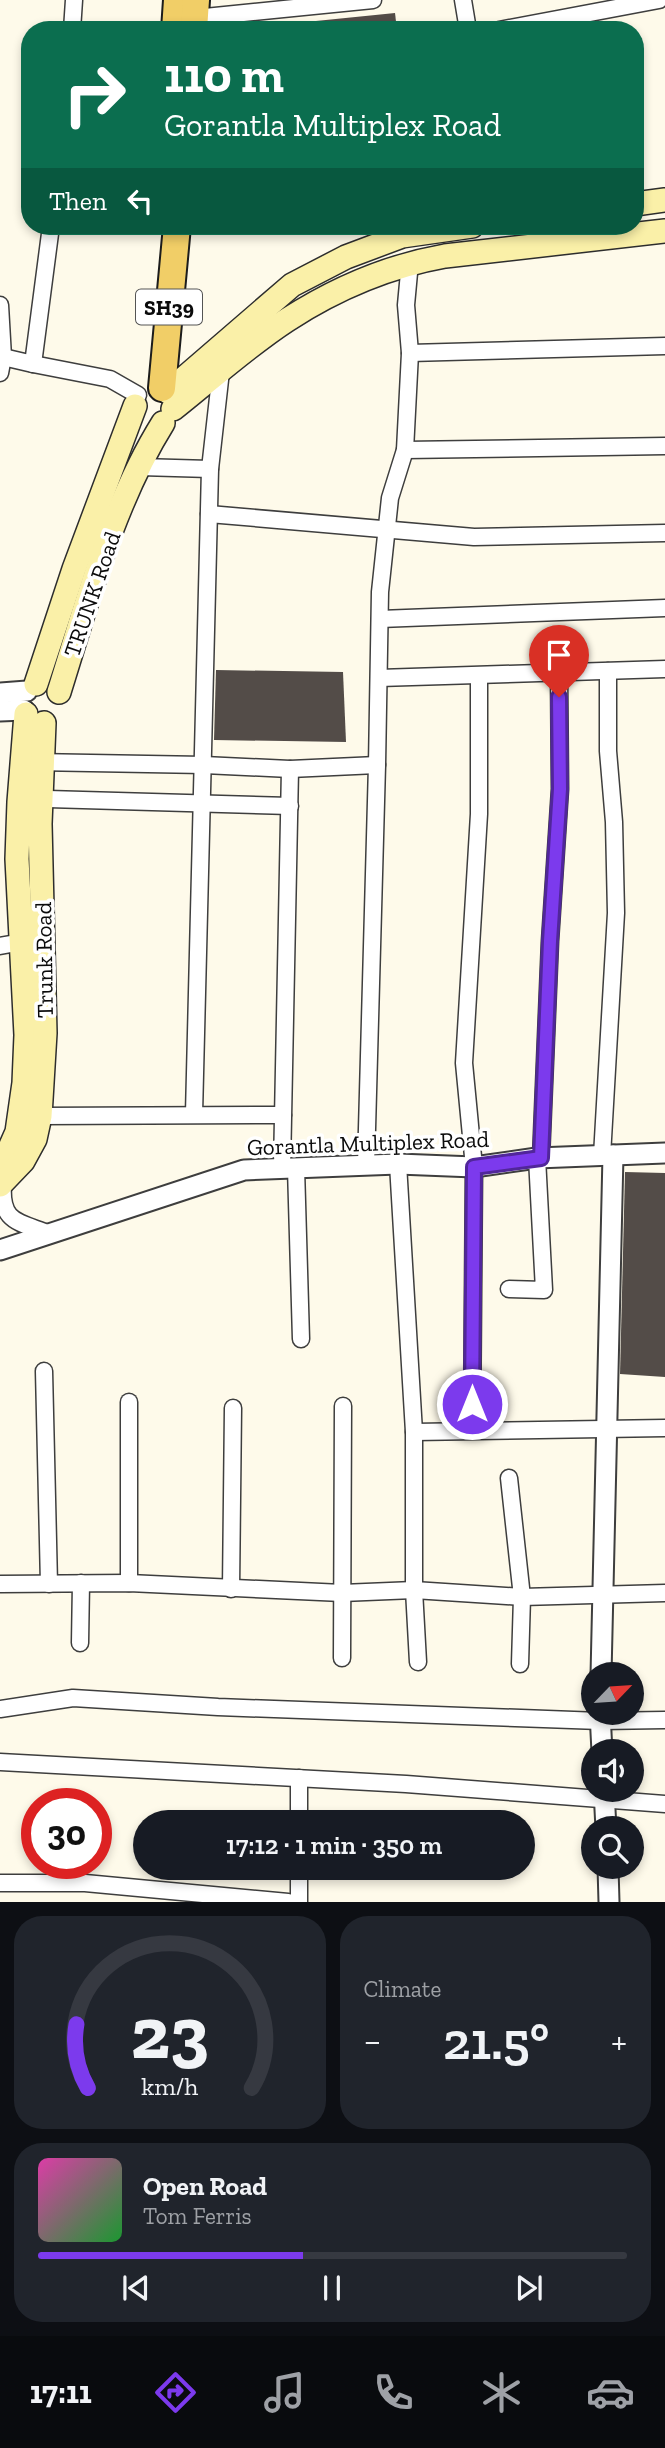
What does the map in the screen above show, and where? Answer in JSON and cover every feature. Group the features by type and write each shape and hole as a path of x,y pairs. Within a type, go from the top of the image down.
{"main road":[{"path":"644,203 665,200"},
{"path":"644,232 665,230"},
{"name":"SH39","path":"155,400 160,235"},
{"name":"SH39","path":"155,400 176,235"},
{"path":"155,400 292,285 346,257 409,235"},
{"path":"155,400 221,371 287,320 322,299 410,262 623,235"},
{"name":"TRUNK Road","path":"31,704 54,719 61,712 59,692 95,579 126,496 140,467 155,400"},
{"name":"Trunk Road","path":"1,1176 23,1161 34,1139 40,1116 45,1033 40,824 33,762 31,704 74,569 155,400"},
{"path":"31,704 44,683 59,692"},
{"name":"Trunk Road","path":"1,1176 17,1132 24,1083 26,1035 11,944 18,859 19,802 33,762"}],"street":[{"path":"73,21 74,0"},
{"path":"187,16 373,0"},
{"path":"463,0 466,21"},
{"path":"547,21 659,0"},
{"path":"33,364 50,235"},
{"path":"366,1165 380,619 390,498 405,450 410,353 405,306 410,262"},
{"path":"0,304 2,365 33,364 110,379 155,400"},
{"path":"410,353 665,346"},
{"path":"194,1114 210,469 221,371"},
{"path":"405,450 665,446"},
{"path":"140,467 210,469"},
{"path":"209,514 474,537 665,533"},
{"path":"380,619 665,608"},
{"path":"379,678 665,669"},
{"path":"601,1662 608,1430 608,1155 617,913 608,751 608,671"},
{"path":"509,1289 544,1290 539,1158 560,789 559,672"},
{"path":"472,1430 474,1167 464,1063 479,814 479,676"},
{"path":"0,693 31,704"},
{"path":"0,711 31,704"},
{"path":"33,762 290,769 377,765"},
{"path":"290,769 283,1115 301,1339"},
{"path":"48,799 290,806"},
{"path":"40,1116 283,1115"},
{"name":"Gorantla Multiplex Road","path":"0,1250 244,1170 398,1164 474,1167 539,1158 665,1153"},
{"path":"398,1164 414,1432 414,1590 418,1662"},
{"path":"1,1176 2,1203 9,1215 50,1234"},
{"path":"44,1371 49,1584"},
{"path":"129,1402 130,1583"},
{"path":"342,1658 343,1406"},
{"path":"231,1589 233,1408"},
{"path":"414,1432 665,1428"},
{"path":"509,1478 522,1597 520,1664"},
{"path":"79,1643 81,1583"},
{"path":"0,1584 130,1583 342,1593 414,1590 522,1597 665,1593"},
{"path":"0,1709 73,1699 218,1707 581,1717"},
{"path":"644,1719 665,1720"},
{"path":"0,1762 581,1795"},
{"path":"299,1779 299,1810"},
{"path":"644,1801 665,1804"},
{"path":"608,1879 609,1902"},
{"path":"299,1880 299,1902"},
{"path":"0,1883 85,1883 288,1902"}],"building":[{"path":"395,13 396,21 316,21"},
{"path":"216,670 343,672 346,742 214,740"},
{"path":"625,1172 665,1173 665,1377 620,1374"}],"route":[{"path":"472,1404 474,1167 541,1158 550,941 560,789 559,697"}]}
